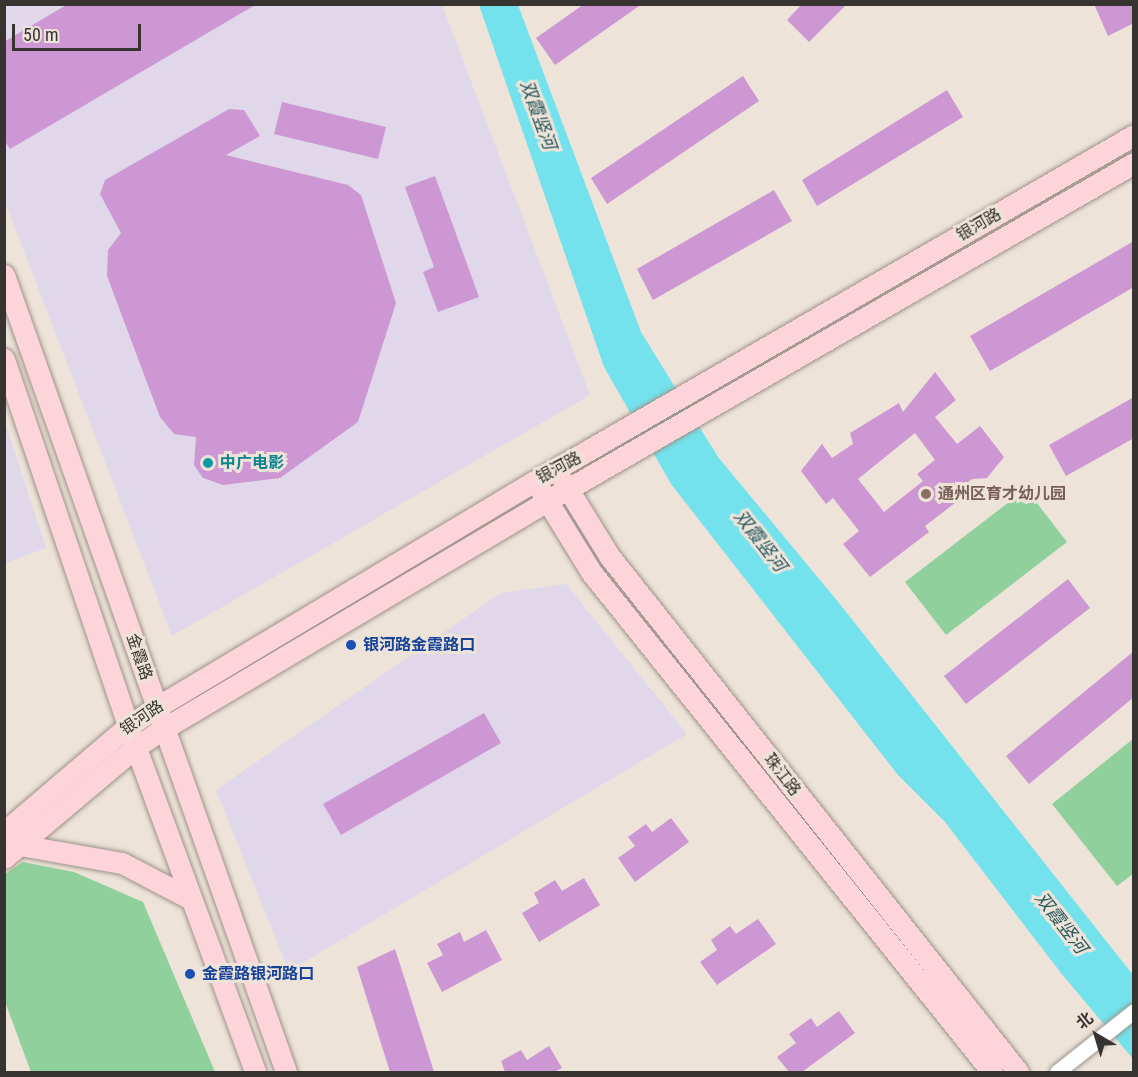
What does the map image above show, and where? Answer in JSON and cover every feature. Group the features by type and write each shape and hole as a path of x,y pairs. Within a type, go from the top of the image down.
{"main road":[{"name":"银河路","path":"10,845 128,726 157,707 535,481 557,471 1134,135"},
{"name":"银河路","path":"10,845 136,747 164,729 548,501 569,492 1134,164"},
{"name":"金霞路","path":"4,275 286,1072"},
{"name":"金霞路","path":"4,359 128,726 255,1072"},
{"name":"珠江路","path":"557,471 609,557 1018,1072"},
{"name":"珠江路","path":"535,481 591,572 992,1072"},
{"path":"10,845 122,863 191,899"}],"street":[{"path":"1057,1072 1134,1011"}],"shaded area":[{"path":"4,5 442,5 590,395 172,636 5,202"},
{"path":"4,419 46,548 5,563 4,563"},
{"path":"566,584 687,734 289,971 216,790 501,593"}],"green space":[{"path":"1026,489 1067,542 946,635 905,582"},
{"path":"1133,739 1133,874 1117,886 1052,804"},
{"path":"23,862 74,872 143,902 215,1072 31,1072 4,999 5,874"}],"water":[{"name":"双霞竖河","path":"479,5 518,5 641,332 718,457 839,603 1133,975 1133,1059 1061,973 945,822 898,775 671,484 604,367"}],"building":[{"path":"68,4 257,4 10,149 4,140 4,42"},
{"path":"584,4 642,4 555,65 536,38"},
{"path":"802,4 847,4 809,42 787,20"},
{"path":"1094,4 1134,4 1134,23 1108,36"},
{"path":"743,76 759,101 607,204 591,178"},
{"path":"947,90 963,117 817,206 802,180"},
{"path":"282,102 386,127 378,159 274,134"},
{"path":"229,109 244,110 260,136 226,155 348,185 361,195 396,303 358,422 280,478 223,485 203,478 194,465 196,437 174,434 160,417 107,276 108,250 121,233 100,194 105,180"},
{"path":"435,176 479,297 438,312 423,272 434,267 405,187"},
{"path":"774,190 792,221 653,300 637,269"},
{"path":"1134,241 1134,287 990,371 970,336"},
{"path":"935,372 956,400 935,417 957,444 980,426 1004,457 987,478 972,479 950,496 955,503 925,526 929,532 870,577 843,544 859,531 833,498 826,504 801,471 822,444 832,458 853,444 850,433 899,403 903,412","holes":["915,433 935,460 917,474 923,481 884,512 858,479"]},
{"path":"1134,397 1134,438 1066,476 1049,445"},
{"path":"1068,579 1090,608 966,704 944,676"},
{"path":"1134,651 1134,697 1029,784 1006,756"},
{"path":"484,713 501,743 341,835 323,804"},
{"path":"671,818 689,842 635,882 618,858 635,846 628,837 646,824 652,832"},
{"path":"584,878 600,905 539,942 522,913 539,903 534,893 555,880 562,891"},
{"path":"758,919 776,944 717,985 700,962 717,950 711,940 730,926 736,934"},
{"path":"486,930 502,960 442,992 427,963 443,955 437,944 460,932 464,942"},
{"path":"395,949 434,1072 390,1072 357,967"},
{"path":"839,1011 855,1033 802,1072 789,1072 777,1057 796,1043 789,1034 811,1018 817,1027"},
{"path":"549,1046 562,1068 554,1072 505,1072 501,1061 521,1050 527,1060"}],"place":[{"name":"中广电影","path":"208,463"},
{"name":"通州区育才幼儿园","path":"926,494"},
{"name":"银河路金霞路口","path":"351,645"},
{"name":"金霞路银河路口","path":"190,974"}]}
